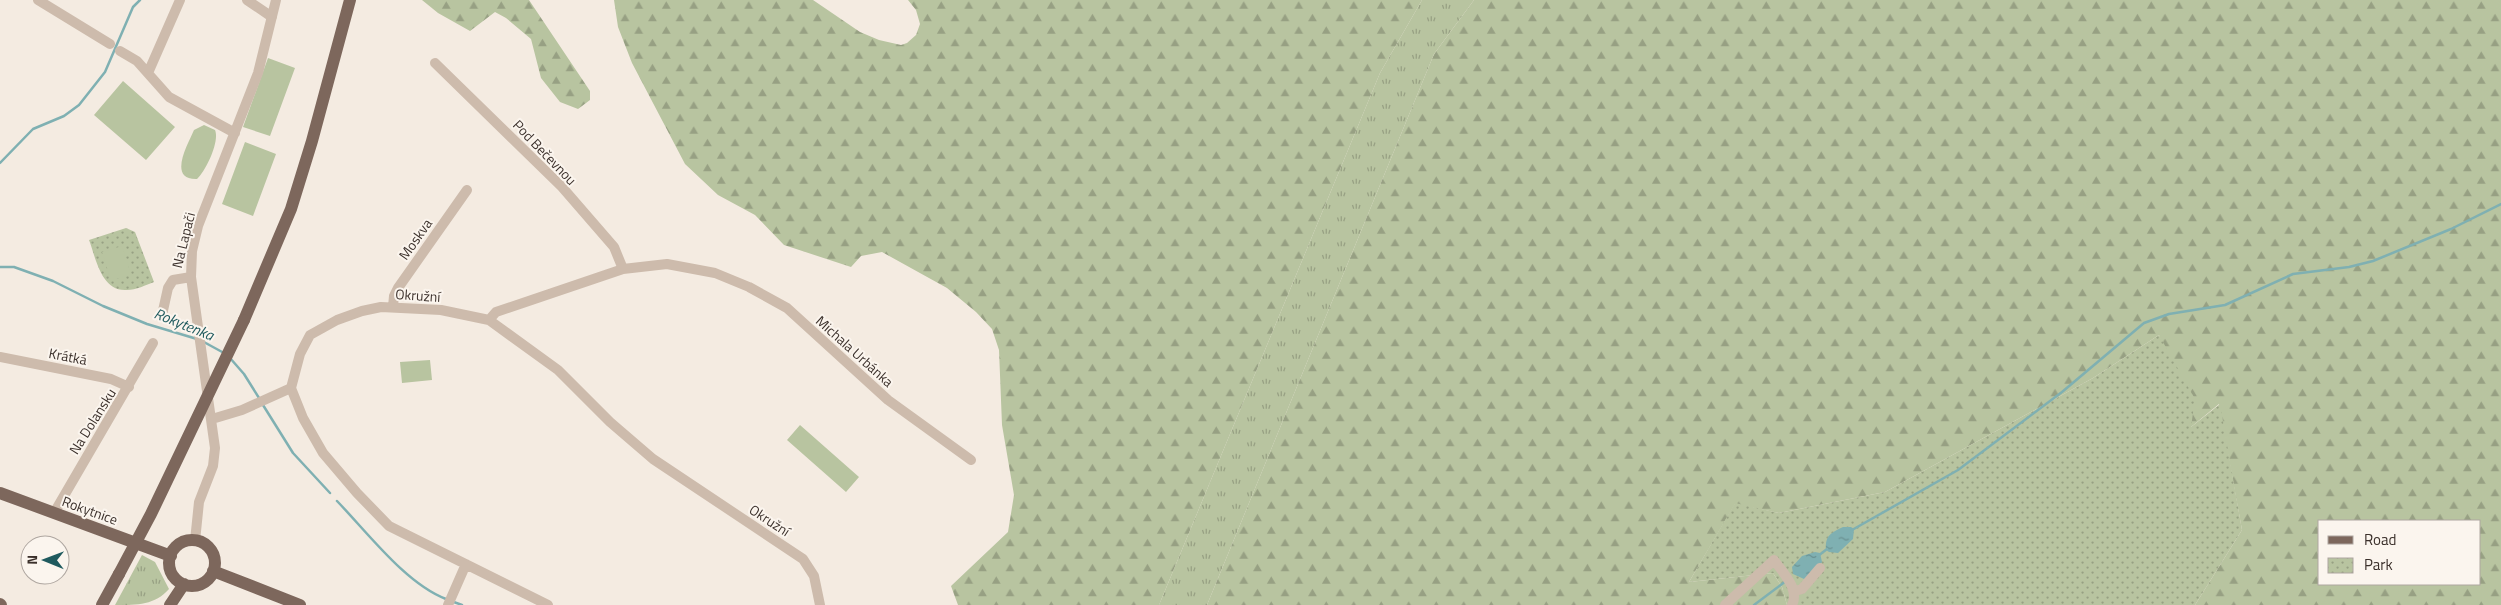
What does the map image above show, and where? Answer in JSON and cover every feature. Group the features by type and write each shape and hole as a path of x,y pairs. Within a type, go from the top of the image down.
{"main road":[{"path":"102,605 171,473 244,320 291,209 312,141 350,0"},
{"name":"Rokytnice","path":"0,493 171,556"},
{"path":"195,541 205,544 212,552 215,562 213,571 201,584 184,584 172,573 171,556 180,544 195,541"},
{"path":"213,571 300,605"},
{"path":"170,605 184,584"}],"street":[{"path":"38,0 110,44"},
{"path":"148,73 180,0"},
{"path":"247,0 272,17"},
{"name":"Na Lapači","path":"162,315 168,288 173,280 191,277 192,251 198,226 258,73 276,0"},
{"path":"120,50 137,61 169,97 235,133"},
{"name":"Pod Bečevnou","path":"435,63 562,187 614,248 623,269"},
{"name":"Moskva","path":"393,307 394,296 398,288 466,190"},
{"name":"Michala Urbánka","path":"489,320 496,312 623,269 667,264 711,272 749,287 787,308 888,400 970,460"},
{"path":"191,277 216,448 213,466 199,502 195,541"},
{"name":"Okružní","path":"291,388 300,354 310,335 337,320 362,310 393,307 441,310 489,320 558,370 610,422 653,459 803,558 814,576 820,605"},
{"name":"Na Dolansku","path":"54,513 153,343"},
{"name":"Krátká","path":"0,356 111,379 129,387"},
{"path":"212,419 250,407 291,388 302,418 323,452 389,526 548,605"},
{"path":"1725,605 1774,560 1795,591 1795,599 1792,605"},
{"path":"448,605 466,564"},
{"path":"1795,591 1802,589 1820,568"}],"green space":[{"path":"422,0 529,0 590,91 590,100 578,109 560,102 541,78 531,39 506,18 495,12 470,31 438,13"},
{"path":"614,0 813,0 860,32 879,40 901,45 907,43 916,35 920,24 916,10 908,0 1422,0 1380,73 1159,605 958,605 951,586 1008,532 1014,495 1002,425 999,350 992,329 976,312 947,288 882,252 861,256 851,267 784,245 755,215 718,195 685,164 632,63 618,27"},
{"path":"1422,0 1474,0 1434,54 1207,605 1159,605 1380,73"},
{"path":"1474,0 2501,0 2501,605 2195,605 2242,530 2219,404 2191,427 2159,335 2093,378 1885,492 1779,513 1735,504 1689,582 1773,573 1782,587 1787,605 1207,605 1434,54"},
{"path":"268,58 295,68 270,136 243,127"},
{"path":"123,81 175,127 146,160 94,115"},
{"path":"204,125 215,130 216,141 214,148 201,175 197,179 188,178 183,174 181,168 184,152 194,130"},
{"path":"245,142 276,154 253,216 222,204"},
{"path":"126,228 135,232 154,282 127,290 111,286 105,280 89,240"},
{"path":"122,246 131,274 111,281 102,252"},
{"path":"2159,335 2195,399 2191,427 2220,404 2242,530 2195,605 1787,605 1782,587 1773,573 1689,582 1735,503 1779,513 1885,492 2093,378"},
{"path":"430,360 432,380 402,383 400,362"},
{"path":"800,425 859,477 846,492 787,440"},
{"path":"142,555 155,562 169,589 152,601 139,604 115,605"}],"water":[{"path":"1843,527 1854,529 1853,539 1838,553 1829,552 1826,550 1828,538 1832,533"},
{"path":"1815,552 1820,553 1822,562 1813,575 1804,579 1793,574 1792,567 1802,556"}],"waterway":[{"path":"0,163 33,129 64,116 79,105 105,72 133,7 140,0"},
{"path":"1852,530 1958,470 2062,392 2144,323 2169,314 2225,305 2293,274 2349,267 2373,261 2451,229 2501,204"},
{"name":"Rokytenka","path":"0,267 14,267 53,281 103,306 147,324 197,339"},
{"name":"Rokytenka","path":"202,341 224,353"},
{"name":"Rokytenka","path":"230,358 244,374 259,398"},
{"name":"Rokytenka","path":"263,405 293,453 330,493"},
{"name":"Rokytenka","path":"337,501 402,570 431,592 446,599"},
{"path":"1818,556 1827,549"},
{"path":"1754,605 1786,581"},
{"name":"Rokytenka","path":"451,601 462,605"}]}
